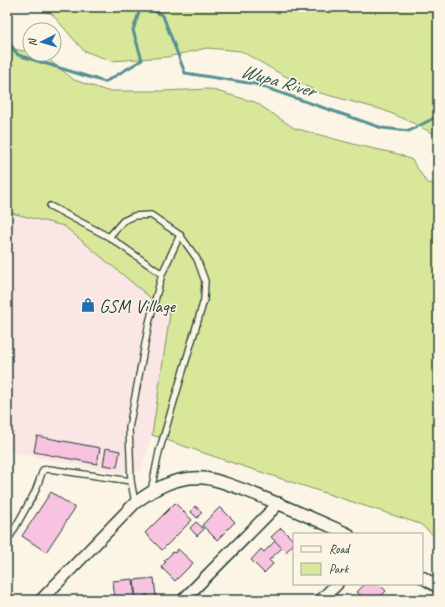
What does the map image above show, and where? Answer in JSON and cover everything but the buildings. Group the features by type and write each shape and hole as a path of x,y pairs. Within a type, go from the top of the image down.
{"street":[{"path":"41,600 136,503 151,491 174,481 203,478 231,485 279,503 346,533"},
{"path":"183,600 279,503"},
{"path":"423,578 438,587"},
{"path":"321,600 336,585"}],"lane":[{"path":"50,206 109,237 162,274"},
{"path":"109,237 123,221 134,216 151,215 180,234 197,259 205,281 204,300 159,452 151,491"},
{"path":"136,503 131,481 129,428 149,323 162,274 180,234"},
{"path":"11,535 36,492 43,470 49,469 131,481"}],"shaded area":[{"name":"GSM Village","path":"7,170 186,323 141,471 118,473 7,451"}],"green space":[{"path":"27,7 438,7 438,136 407,120 383,110 320,93 281,74 241,51 207,48 167,57 112,61 84,51 62,26 62,22 59,22 51,13"},
{"path":"7,48 22,51 22,62 52,62 74,80 107,91 209,89 255,102 294,128 357,145 398,154 412,160 427,183 438,184 438,539 420,524 152,435 170,314 64,226 7,212"}],"waterway":[{"name":"Wupa River","path":"7,40 18,55 105,82 142,60 133,30 141,7"},
{"name":"Wupa River","path":"147,7 163,16 185,73 255,84 382,128 409,131 434,118 438,118"}],"place":[{"name":"GSM Village","path":"88,305"}]}
